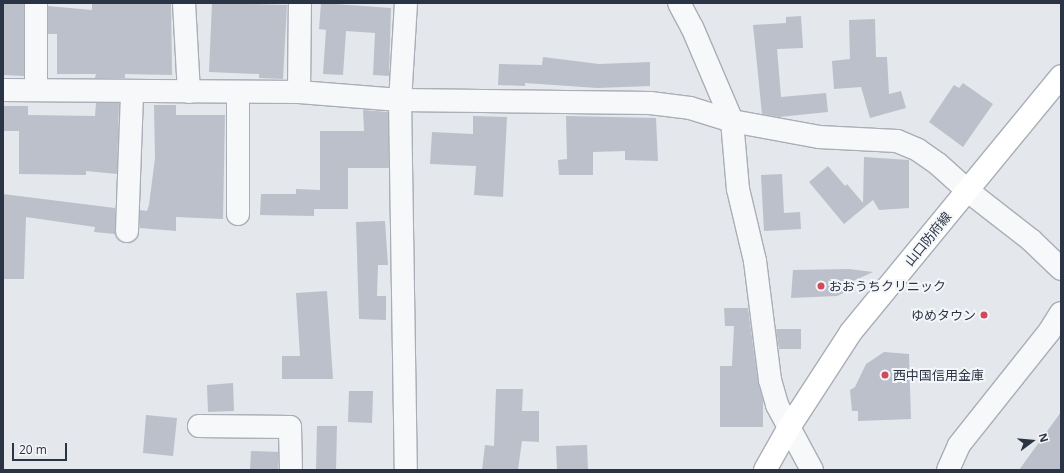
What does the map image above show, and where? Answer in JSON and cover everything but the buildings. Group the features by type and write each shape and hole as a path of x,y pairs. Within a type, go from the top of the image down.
{"main road":[{"name":"山口防府線","path":"765,470 788,428 851,332 1061,76"}],"street":[{"path":"36,3 36,89"},
{"path":"184,3 189,92"},
{"path":"299,92 300,3"},
{"path":"406,3 400,100 406,470"},
{"path":"680,3 692,27 732,121 738,189 755,261 770,380 777,405 788,428 812,470"},
{"path":"3,90 36,89 132,93 299,92 400,100 650,104 690,108 732,121 819,137 897,141 918,150 938,164 968,191 1031,240 1061,269"},
{"path":"127,231 132,93"},
{"path":"238,93 238,214"},
{"path":"948,470 959,445 1049,332 1061,312"},
{"path":"199,426 290,427 291,470"}],"place":[{"name":"おおうちクリニック","path":"821,286"},
{"name":"ゆめタウン","path":"984,315"},
{"name":"西中国信用金庫","path":"885,375"}]}
